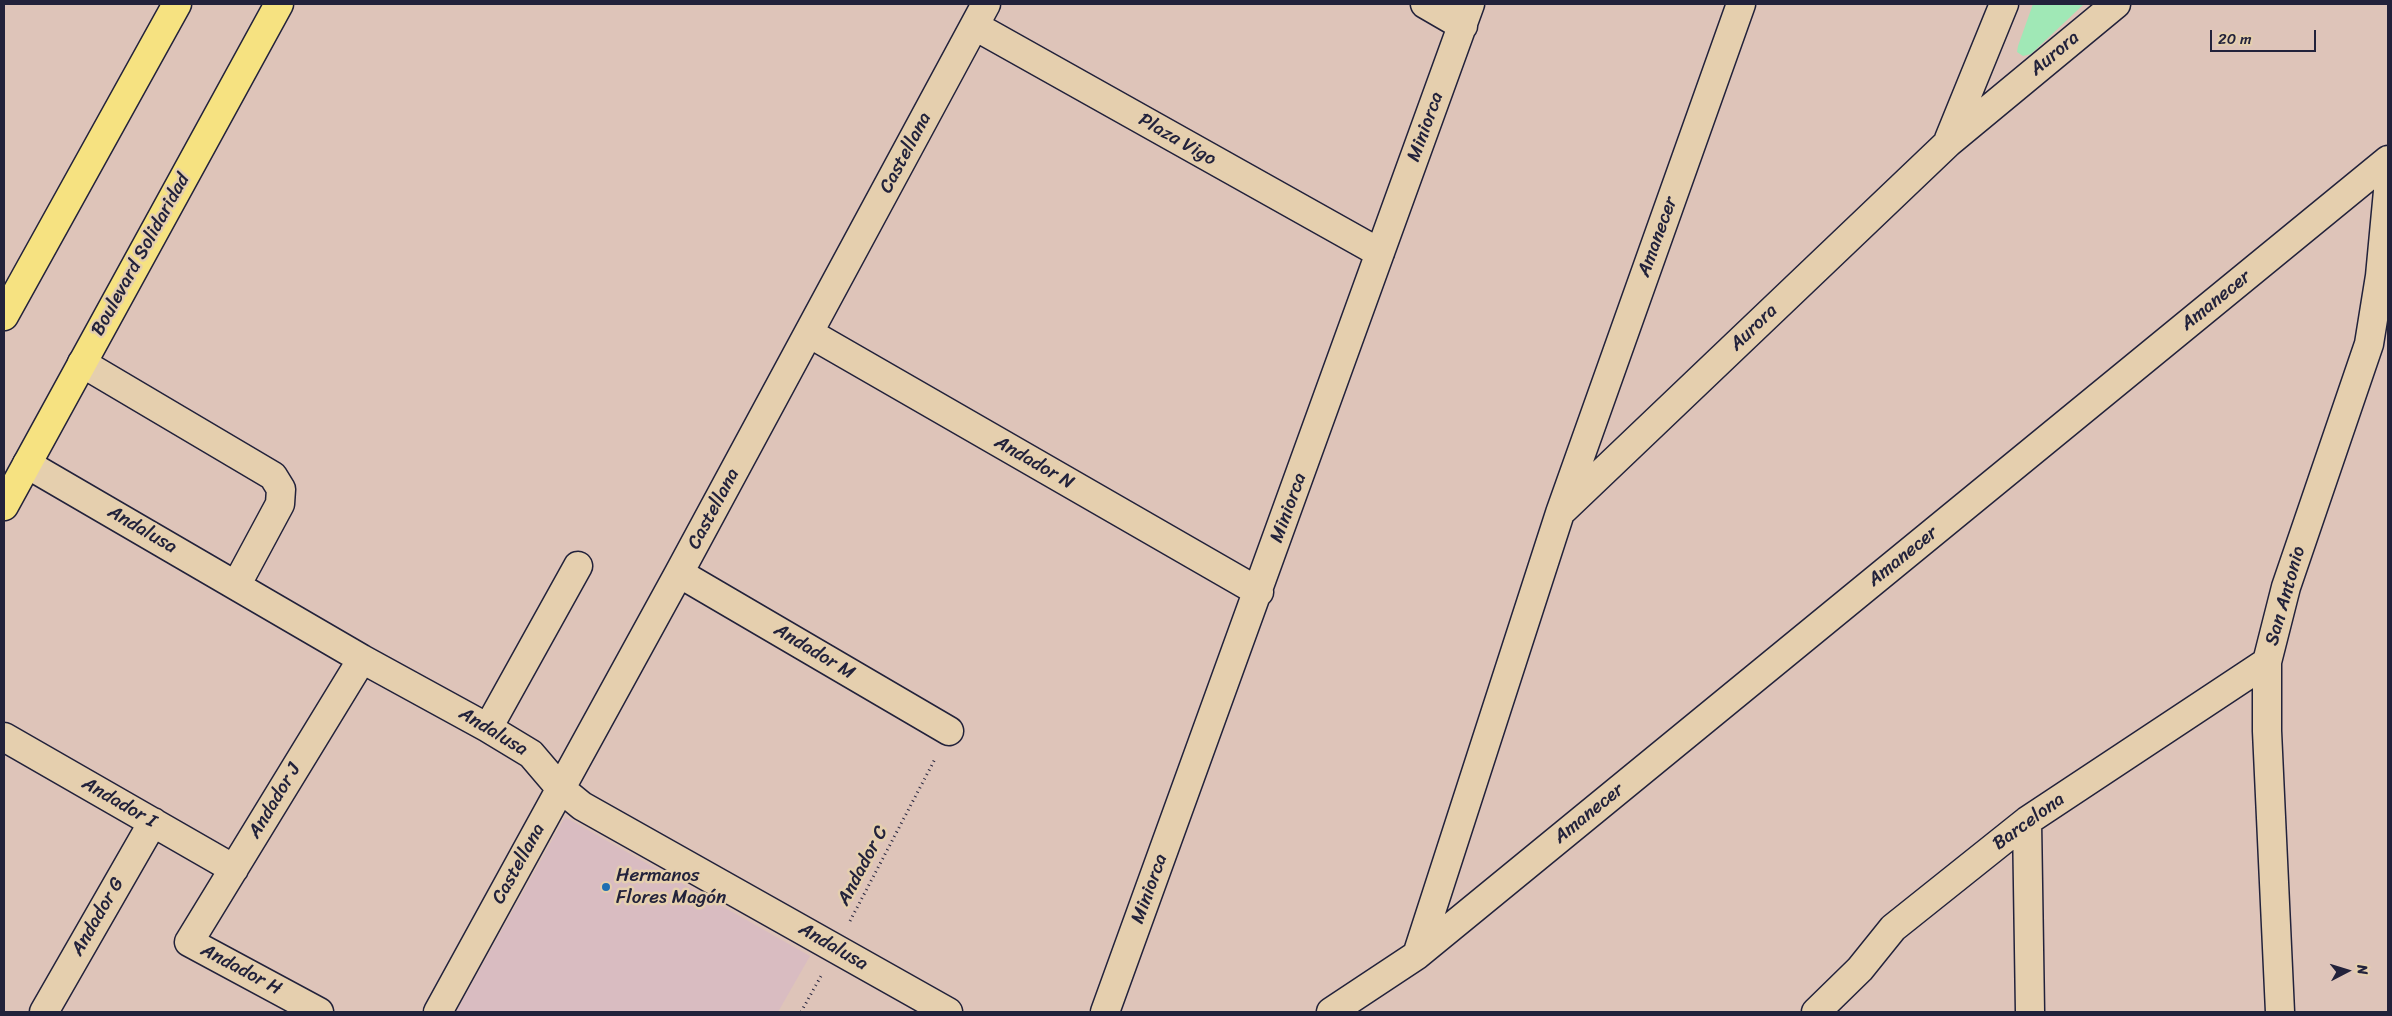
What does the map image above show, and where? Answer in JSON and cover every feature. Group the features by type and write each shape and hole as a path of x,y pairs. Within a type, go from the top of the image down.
{"main road":[{"path":"4,316 177,4"},
{"name":"Boulevard Solidaridad","path":"4,506 279,4"}],"street":[{"path":"1425,4 1467,15"},
{"name":"Amanecer","path":"1417,955 1560,513 1741,4"},
{"name":"Aurora","path":"1948,143 2004,4"},
{"name":"Aurora","path":"1560,513 1948,143 2116,4"},
{"name":"Plaza Vigo","path":"980,15 1380,253"},
{"name":"Castellana","path":"438,1012 680,573 980,15"},
{"name":"Miniorca","path":"1105,1012 1467,15"},
{"name":"Amanecer","path":"1331,1012 1417,955 2388,160"},
{"name":"San Antonio","path":"2280,1012 2266,731 2267,662 2286,587 2369,344 2380,276 2388,191"},
{"name":"Andador N","path":"809,333 1259,592"},
{"path":"82,363 273,476 282,489 280,504 237,584"},
{"name":"Andalusa","path":"27,464 237,584 362,659 488,728 531,754 560,788 582,806 948,1012"},
{"path":"488,728 578,566"},
{"name":"Andador M","path":"680,573 949,732"},
{"name":"Andador J","path":"189,942 362,659"},
{"name":"Barcelona","path":"1816,1012 1860,969 1893,928 2027,821 2267,662"},
{"name":"Andador I","path":"4,737 234,869"},
{"path":"2027,821 2030,1012"},
{"name":"Andador G","path":"44,1012 152,822"},
{"name":"Andador H","path":"189,942 319,1012"}],"path":[{"name":"Andador C","path":"801,1012 949,732"}],"shaded area":[{"name":"Hermanos Flores Magón","path":"565,817 810,956 778,1012 456,1012"}],"green space":[{"path":"2033,4 2084,4 2031,54 2023,56 2017,52 2018,46"}],"place":[{"name":"Hermanos Flores Magón","path":"606,887"}]}
